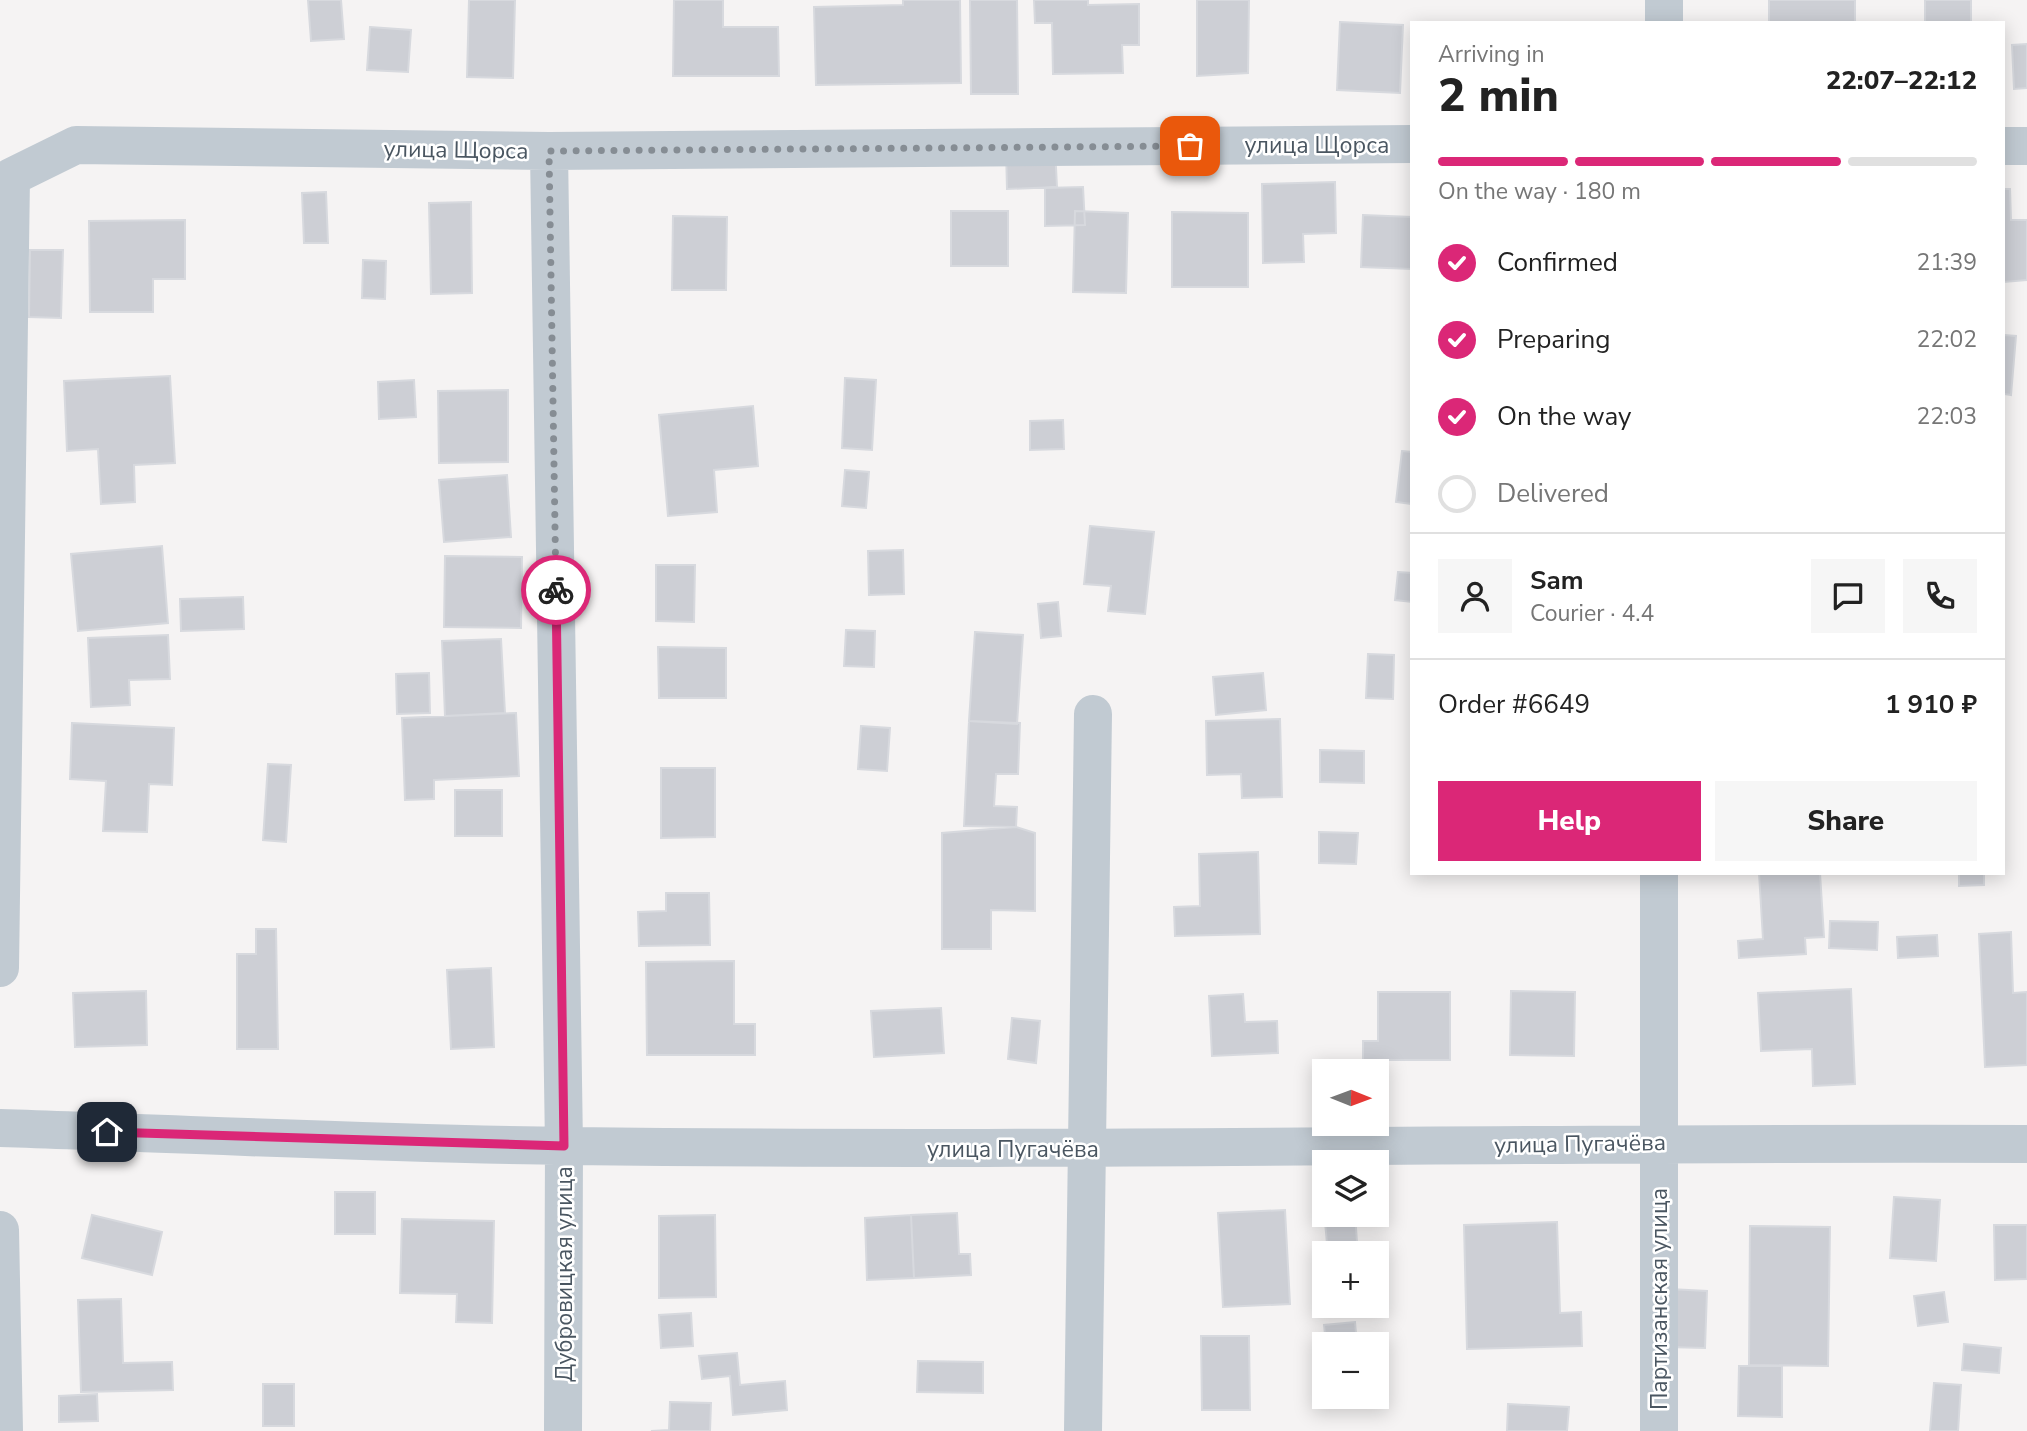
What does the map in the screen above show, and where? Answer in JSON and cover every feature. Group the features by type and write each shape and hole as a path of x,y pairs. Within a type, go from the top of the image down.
{"street":[{"path":"1664,0 1664,21"},
{"name":"улица Щорса","path":"0,968 11,177 76,145 549,151 1410,144"},
{"path":"2005,146 2027,146"},
{"name":"Дубровицкая улица","path":"549,151 564,1146 563,1431"},
{"path":"1083,1431 1093,714"},
{"name":"Партизанская улица","path":"1659,875 1659,1431"},
{"name":"улица Пугачёва","path":"0,1128 564,1146 1086,1149 1658,1143 2027,1144"},
{"path":"0,1230 4,1431"}],"building":[{"path":"308,0 341,0 344,39 311,41"},
{"path":"469,0 515,0 513,78 467,77"},
{"path":"674,0 723,0 723,27 778,27 779,76 673,76"},
{"path":"903,0 960,0 961,83 816,85 814,7 903,5"},
{"path":"970,0 1017,0 1018,94 971,94"},
{"path":"1034,0 1088,0 1088,5 1139,4 1139,45 1122,45 1123,73 1053,74 1052,23 1035,23"},
{"path":"1197,0 1249,0 1248,73 1197,76"},
{"path":"1769,0 1855,0 1855,21 1769,21"},
{"path":"1925,0 1971,0 1971,21 1925,21"},
{"path":"1340,22 1403,25 1400,93 1337,90"},
{"path":"370,27 411,30 408,72 367,70"},
{"path":"2027,44 2027,88 2014,89 2012,45"},
{"path":"1055,148 1057,187 1007,189 1006,150"},
{"path":"1335,182 1336,233 1303,234 1304,262 1263,263 1262,184"},
{"path":"1083,187 1085,225 1045,226 1045,188"},
{"path":"2005,189 2010,189 2011,220 2027,220 2027,280 2005,282"},
{"path":"326,192 328,243 304,243 302,193"},
{"path":"471,202 472,293 431,294 429,203"},
{"path":"951,211 1008,211 1008,266 951,266"},
{"path":"1075,211 1128,213 1126,293 1073,292"},
{"path":"1172,212 1248,213 1248,287 1172,287"},
{"path":"1363,215 1410,217 1410,269 1361,267"},
{"path":"673,216 727,217 726,290 672,290"},
{"path":"185,220 185,279 153,279 153,312 90,312 89,221"},
{"path":"30,250 63,250 61,318 29,317"},
{"path":"363,260 386,261 385,299 362,298"},
{"path":"2005,335 2016,336 2011,395 2005,394"},
{"path":"170,376 175,463 134,465 135,502 101,504 98,449 67,451 64,381"},
{"path":"845,378 876,380 872,450 842,448"},
{"path":"414,380 416,417 379,419 378,382"},
{"path":"508,390 508,462 439,463 438,391"},
{"path":"753,406 758,466 714,470 717,512 668,516 659,415"},
{"path":"1063,420 1064,449 1030,450 1030,421"},
{"path":"1402,451 1410,452 1410,504 1396,502"},
{"path":"845,470 869,472 866,508 842,506"},
{"path":"507,475 511,537 444,542 439,480"},
{"path":"1090,526 1154,532 1145,614 1108,611 1111,586 1084,584"},
{"path":"162,546 168,623 78,631 71,554"},
{"path":"903,550 904,594 869,595 868,551"},
{"path":"445,556 522,557 521,628 444,627"},
{"path":"656,565 695,565 694,622 656,621"},
{"path":"1398,572 1410,573 1410,602 1395,600"},
{"path":"243,597 244,629 181,631 180,599"},
{"path":"1058,602 1061,636 1041,638 1038,604"},
{"path":"846,630 875,631 874,667 844,666"},
{"path":"975,632 1023,635 1017,724 969,721"},
{"path":"168,635 170,679 129,680 130,705 91,707 88,638"},
{"path":"501,639 505,713 445,716 442,641"},
{"path":"658,647 726,648 726,698 659,698"},
{"path":"1368,654 1394,655 1393,699 1366,698"},
{"path":"429,673 430,713 397,714 396,674"},
{"path":"1263,673 1266,710 1216,715 1213,677"},
{"path":"516,713 519,776 434,780 434,799 405,800 402,718"},
{"path":"1280,719 1282,797 1242,798 1241,774 1207,775 1206,721"},
{"path":"969,721 1020,723 1018,774 996,774 994,806 1017,807 1016,827 964,826"},
{"path":"72,723 174,728 172,785 149,784 147,832 103,831 106,781 70,779"},
{"path":"861,726 890,728 887,771 858,769"},
{"path":"1320,750 1364,751 1364,783 1320,782"},
{"path":"268,764 291,765 286,842 263,840"},
{"path":"661,768 715,768 715,837 661,838"},
{"path":"455,790 502,790 502,836 455,836"},
{"path":"1016,827 1035,833 1035,911 991,910 991,949 942,949 942,833"},
{"path":"1319,832 1358,833 1356,864 1319,863"},
{"path":"1258,852 1260,934 1175,936 1174,907 1200,906 1199,854"},
{"path":"1759,875 1820,875 1824,937 1805,938 1806,954 1739,958 1738,941 1763,939"},
{"path":"1959,875 1984,875 1984,885 1959,886"},
{"path":"666,893 709,893 710,945 639,946 638,912 666,911"},
{"path":"1830,921 1878,922 1877,950 1829,948"},
{"path":"256,929 276,929 278,1049 237,1049 237,954 256,954"},
{"path":"2011,932 2013,993 2027,992 2027,1065 1985,1067 1979,934"},
{"path":"1937,935 1938,956 1898,958 1897,937"},
{"path":"734,961 734,1024 755,1024 755,1055 647,1055 646,962"},
{"path":"491,968 494,1047 451,1049 447,970"},
{"path":"1851,989 1855,1084 1813,1086 1812,1049 1761,1051 1758,993"},
{"path":"146,991 147,1045 75,1047 73,993"},
{"path":"1511,991 1575,992 1574,1056 1510,1055"},
{"path":"1378,992 1450,992 1450,1060 1363,1059 1363,1041 1378,1041"},
{"path":"1243,994 1245,1022 1277,1021 1278,1053 1212,1056 1209,996"},
{"path":"941,1008 944,1053 874,1057 871,1011"},
{"path":"1012,1018 1040,1021 1036,1063 1008,1059"},
{"path":"335,1192 375,1192 375,1234 335,1234"},
{"path":"1894,1197 1940,1200 1936,1261 1890,1258"},
{"path":"1285,1210 1290,1304 1223,1307 1218,1213"},
{"path":"957,1213 959,1254 970,1254 971,1275 914,1278 911,1215"},
{"path":"92,1215 162,1232 152,1275 82,1258"},
{"path":"715,1215 716,1297 659,1298 659,1216"},
{"path":"911,1215 914,1278 867,1280 865,1218"},
{"path":"402,1219 494,1221 492,1323 456,1322 457,1294 400,1293"},
{"path":"1557,1222 1560,1313 1581,1312 1582,1346 1467,1349 1464,1225"},
{"path":"1994,1225 2027,1225 2027,1279 1995,1280"},
{"path":"1750,1226 1830,1227 1828,1366 1749,1365"},
{"path":"1326,1227 1356,1227 1357,1241 1327,1241"},
{"path":"1669,1289 1707,1291 1705,1348 1667,1347"},
{"path":"1944,1292 1948,1322 1918,1326 1914,1296"},
{"path":"121,1299 123,1363 172,1362 173,1390 81,1392 78,1300"},
{"path":"691,1313 693,1346 661,1348 659,1315"},
{"path":"1355,1322 1356,1332 1325,1332 1324,1325"},
{"path":"1201,1336 1249,1336 1250,1410 1202,1410"},
{"path":"1964,1344 2001,1348 1999,1373 1962,1370"},
{"path":"737,1353 740,1385 785,1381 787,1410 733,1415 730,1376 702,1379 699,1356"},
{"path":"918,1361 983,1362 983,1393 917,1392"},
{"path":"1739,1366 1782,1366 1782,1417 1738,1416"},
{"path":"1934,1383 1961,1385 1958,1431 1930,1431"},
{"path":"263,1384 294,1384 294,1426 263,1426"},
{"path":"97,1394 98,1421 59,1422 59,1396"},
{"path":"670,1402 711,1403 710,1431 651,1431 669,1430"},
{"path":"1508,1404 1569,1407 1567,1431 1507,1431"}],"way so far":[{"path":"556,590 549,151 1190,146"}],"route":[{"path":"107,1132 564,1146 556,590"}]}
